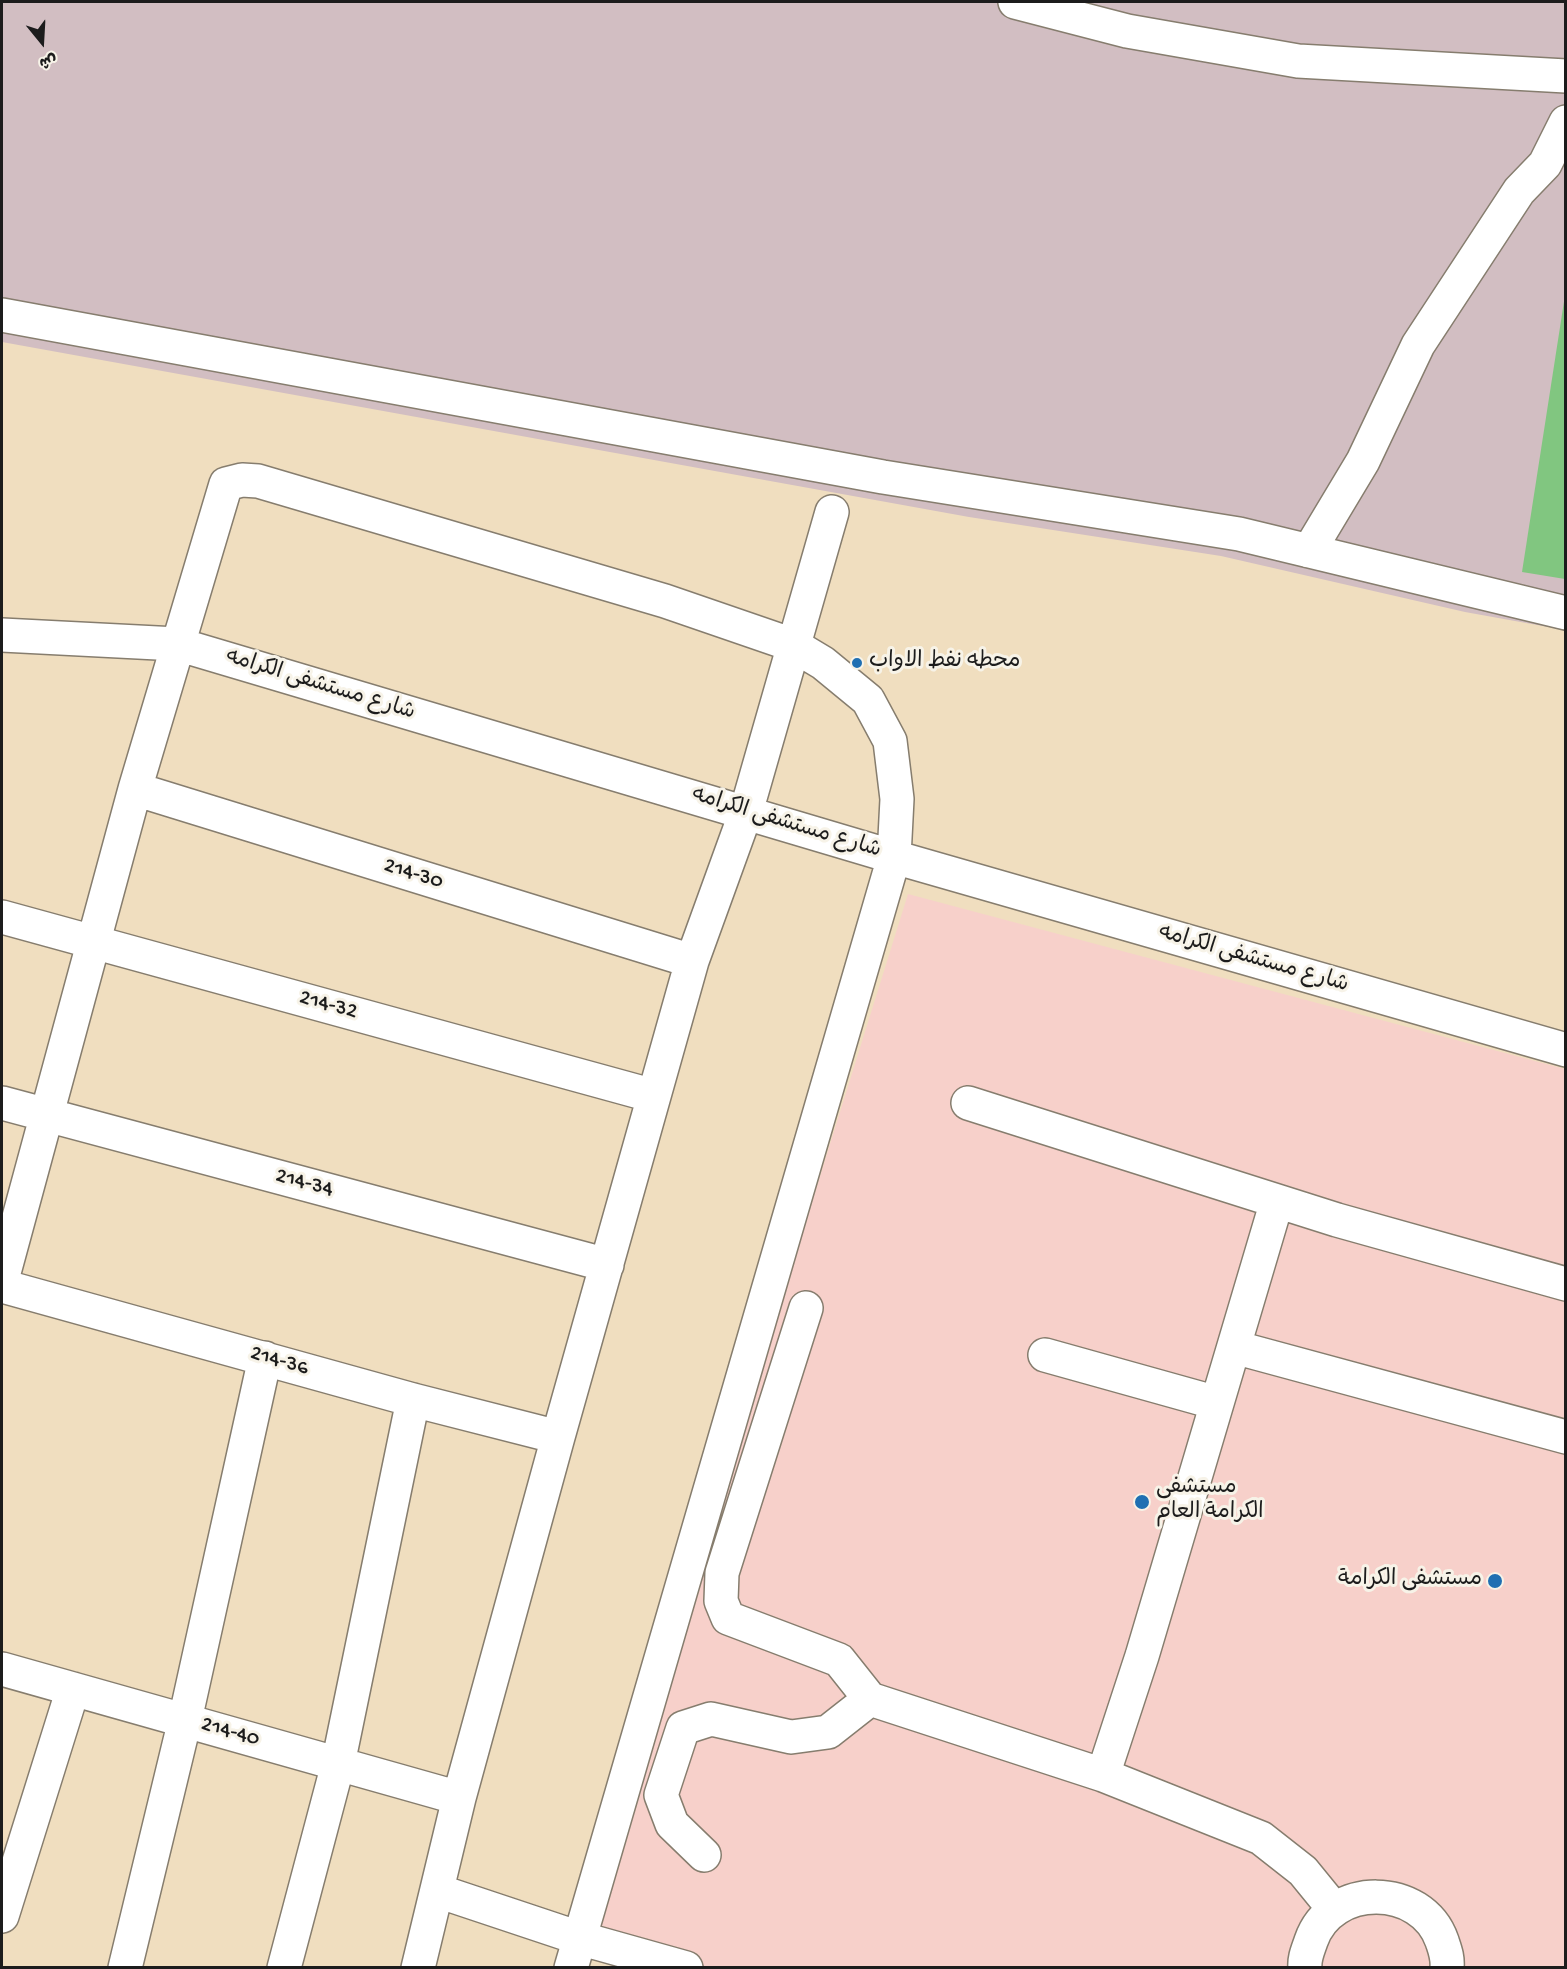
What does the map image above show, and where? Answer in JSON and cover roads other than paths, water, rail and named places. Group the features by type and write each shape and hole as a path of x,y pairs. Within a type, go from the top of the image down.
{"street":[{"path":"1015,2 1127,31 1298,61 1566,75"},
{"path":"1309,551 1363,461 1418,345 1519,191 1545,164 1566,122"},
{"path":"2,315 883,477 1239,534 1566,613"},
{"path":"2,1280 135,789 226,484 251,480 665,601 793,645 823,663 868,700 890,741 897,800 894,857 575,1953"},
{"path":"418,1968 459,1798 692,961 746,812 832,512"},
{"name":"شارع مستشفى الكرامه","path":"2,635 177,644 894,857 1566,1050"},
{"name":"214-30","path":"135,789 692,961"},
{"name":"214-32","path":"2,916 654,1096"},
{"name":"214-34","path":"2,1103 607,1264"},
{"path":"968,1103 1349,1223 1566,1284"},
{"path":"1103,1775 1142,1656 1277,1201"},
{"name":"214-36","path":"2,1286 413,1400 558,1437"},
{"path":"806,1308 722,1573 721,1601 728,1618 839,1660 870,1699 1103,1775 1261,1838 1303,1871 1334,1909"},
{"path":"1234,1347 1566,1437"},
{"path":"1045,1355 1217,1403"},
{"path":"125,1968 185,1720 265,1358"},
{"path":"284,1968 338,1764 413,1400"},
{"name":"214-40","path":"2,1669 459,1798"},
{"path":"2,1916 73,1689"},
{"path":"704,1855 672,1824 662,1795 683,1728 711,1719 791,1737 828,1732 870,1699"},
{"path":"438,1891 575,1953 686,1968"},
{"path":"1305,1968 1305,1959 1314,1931 1334,1909 1361,1897 1391,1897 1419,1908 1438,1930 1448,1958 1447,1968"}],"place":[{"name":"محطه نفط الاواب","path":"857,663"},
{"name":"مستشفى الكرامة العام","path":"1142,1502"},
{"name":"مستشفى الكرامة","path":"1495,1581"}]}
